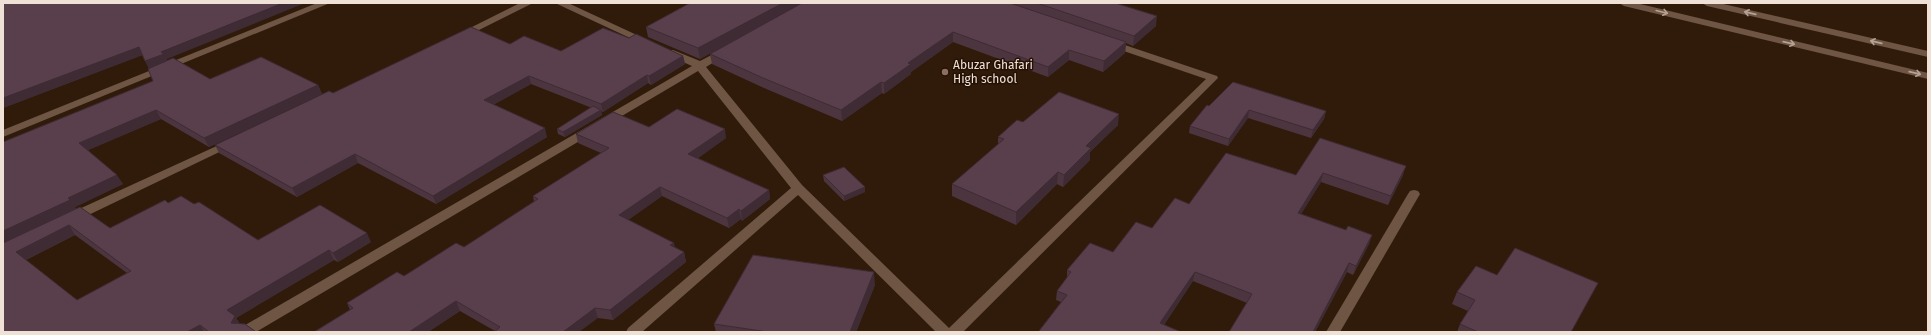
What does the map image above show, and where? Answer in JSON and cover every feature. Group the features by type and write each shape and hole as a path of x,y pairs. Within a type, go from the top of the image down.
{"street":[{"path":"3,134 326,3"},
{"path":"449,40 528,3"},
{"path":"560,3 700,65 798,188 945,332"},
{"path":"1624,3 1928,76"},
{"path":"1707,3 1928,54"},
{"path":"954,332 1213,78 1100,39"},
{"path":"245,332 733,47"},
{"path":"61,223 240,138"},
{"path":"632,332 798,188"},
{"path":"1333,332 1414,194"}],"building":[{"path":"3,3 283,3 161,52 164,54 145,61 139,47 3,98"},
{"path":"690,3 783,3 698,48 646,27"},
{"path":"802,3 1010,3 1126,42 1104,61 1069,50 1048,67 953,32 908,63 911,64 884,83 881,82 841,110 763,78 710,54"},
{"path":"1037,3 1115,3 1157,16 1134,36"},
{"path":"471,27 510,44 524,36 561,51 603,28 629,38 636,34 683,56 649,76 647,75 601,104 529,76 484,100 545,128 433,196 355,154 292,188 215,145 329,91 333,93"},
{"path":"261,57 318,85 204,138 156,110 79,143 117,175 68,198 70,200 3,231 3,142 153,81 148,69 173,58 210,79"},
{"path":"1233,82 1326,111 1313,130 1249,110 1229,139 1190,126 1207,105 1209,106"},
{"path":"1059,92 1119,114 1086,146 1091,148 1064,175 1058,172 1016,212 952,184 1004,139 998,137 1017,120 1023,122"},
{"path":"593,106 601,110 563,132 557,129"},
{"path":"677,109 725,129 688,154 769,190 741,211 739,209 727,218 660,187 619,215 674,243 670,245 684,252 610,310 595,308 563,332 494,332 500,327 456,301 409,332 314,332 353,308 347,303 397,272 404,276 456,243 464,247 538,199 533,196 609,148 576,134 613,112 649,127"},
{"path":"1320,138 1406,166 1391,196 1323,173 1298,213 1346,230 1348,226 1372,235 1356,266 1349,263 1313,332 1229,332 1252,294 1195,272 1160,323 1181,332 1039,331 1067,295 1057,291 1071,272 1067,270 1090,243 1113,252 1136,222 1152,228 1175,198 1189,204 1226,153 1296,175"},
{"path":"844,167 865,187 844,196 823,175"},
{"path":"181,196 194,204 199,202 258,240 320,205 367,233 333,253 329,250 227,310 235,316 231,323 245,324 256,332 209,332 200,325 187,332 3,332 3,243 80,207 110,228 165,200 168,203","holes":["69,225 131,271 77,300 16,252"]},
{"path":"1515,248 1598,283 1571,332 1478,332 1460,324 1475,300 1457,292 1476,266 1497,275"},
{"path":"753,255 874,272 850,332 768,332 714,324"}],"place":[{"name":"Abuzar Ghafari High school","path":"945,72"}]}
